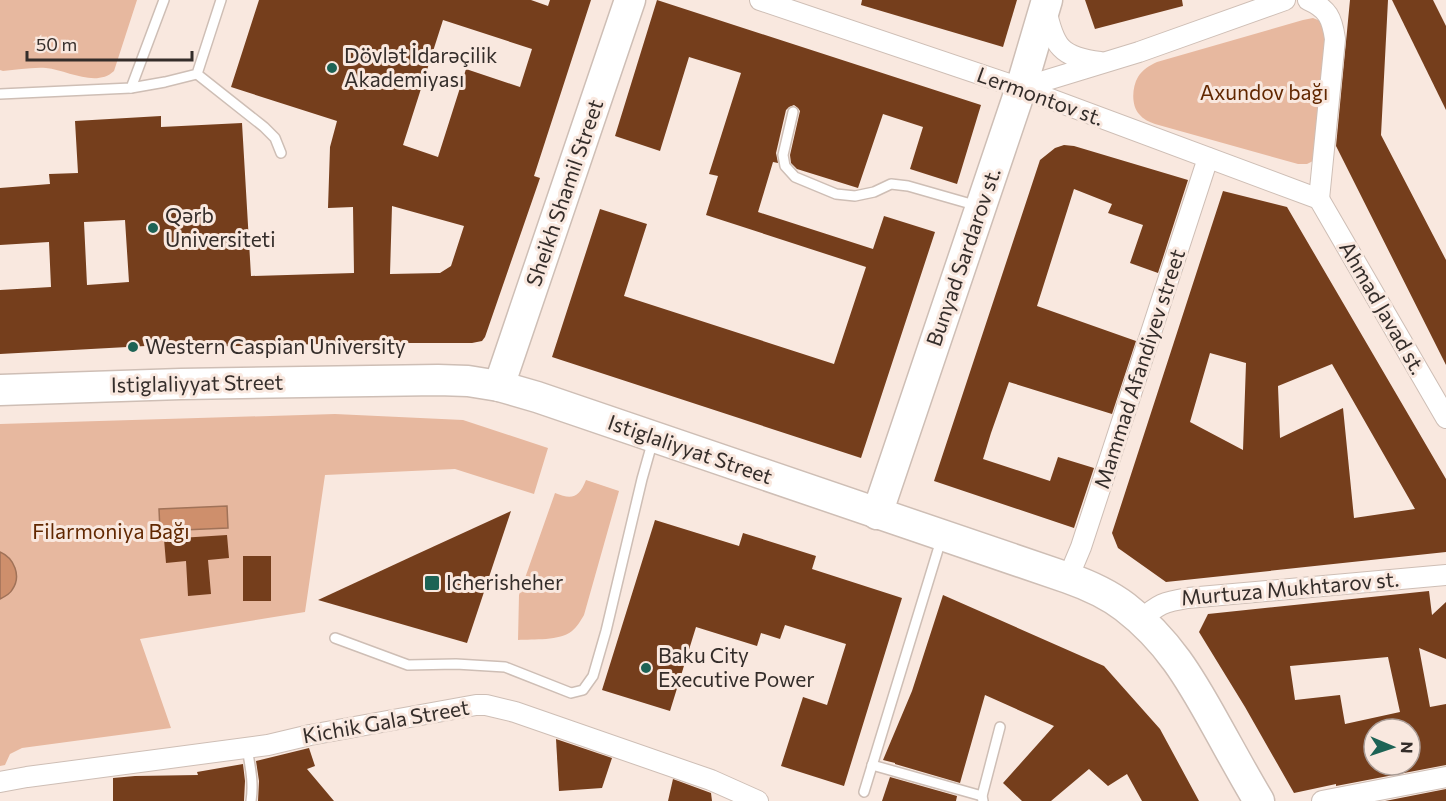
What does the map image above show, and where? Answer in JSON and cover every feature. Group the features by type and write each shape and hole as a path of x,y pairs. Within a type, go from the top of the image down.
{"main road":[{"name":"Sheikh Shamil Street","path":"499,386 630,0"},
{"name":"Bunyad Sardarov st.","path":"877,514 981,206 1046,3"},
{"name":"Istiglaliyyat Street","path":"0,390 408,379 468,381 499,386 537,397 1068,578 1104,594 1123,606 1160,639 1192,681 1258,801"}],"street":[{"name":"Lermontov st.","path":"760,0 1020,88 1319,199"},
{"path":"1020,88 1139,52 1285,0"},
{"path":"1308,0 1327,13 1333,23 1335,39 1319,199"},
{"path":"1046,3 1056,42 1068,54 1082,60 1105,62"},
{"name":"Mammad Afandiyev street","path":"1068,578 1088,524 1208,159"},
{"name":"Ahmad Javad st.","path":"1319,199 1445,413"},
{"name":"Murtuza Mukhtarov st.","path":"1140,620 1159,605 1188,598 1446,575"},
{"name":"Kichik Gala Street","path":"0,782 247,748 395,719 486,705 515,712 711,780 758,801"},
{"path":"1322,801 1446,777"}],"lane":[{"path":"131,88 164,0"},
{"path":"197,74 221,0"},
{"path":"0,94 131,88 197,74"},
{"path":"197,74 264,127 275,138 281,153"},
{"path":"793,112 783,155 785,166 795,177 836,194 855,196 874,192 891,184 908,186 981,206"},
{"path":"335,638 408,665 456,664 505,667 571,693 583,690 593,676 606,631 654,437"},
{"path":"864,792 942,535"},
{"path":"872,765 982,798 1000,727"},
{"path":"247,748 252,777 251,801"}],"green space":[{"path":"0,0 137,0 114,71 107,76 90,78 46,68 0,70"},
{"name":"Axundov bağı","path":"1313,18 1323,22 1329,31 1313,161 1298,164 1155,124 1144,119 1136,110 1133,96 1136,81 1146,68 1157,62"},
{"name":"Filarmoniya Bağı","path":"335,414 463,420 548,448 534,494 455,469 325,475 305,612 140,639 171,728 22,748 10,754 5,765 0,766 0,424"},
{"path":"586,480 619,491 584,615 576,628 567,634 546,639 518,640 519,595 555,493 574,496 581,491"}],"shaded area":[{"path":"227,506 228,528 160,531 159,509"},
{"path":"0,552 13,563 16,579 11,591 0,599"}],"building":[{"path":"259,0 531,0 548,6 550,0 591,0 534,176 540,178 482,341 200,347 200,343 0,354 0,290 51,287 49,242 0,245 0,188 50,184 49,174 78,173 75,121 161,116 161,127 242,123 251,276 354,273 353,207 328,208 330,147 337,121 231,87","holes":["443,20 532,49 520,87 466,69 438,157 403,145","392,206 464,226 451,266 440,273 390,274","125,220 129,282 87,285 84,222"]},
{"path":"657,0 981,105 957,184 910,169 923,127 883,114 858,188 797,169 791,163 790,155 800,111 794,105 786,110 776,153 778,163 773,162 758,212 873,249 884,216 935,232 861,458 552,357 600,209 647,224 624,296 834,364 866,267 706,215 718,176 709,174 741,73 689,57 660,151 615,136"},
{"path":"862,0 1017,0 1003,47 861,5"},
{"path":"1085,0 1182,0 1183,6 1095,29"},
{"path":"1350,0 1388,0 1381,135 1446,260 1446,365 1336,146"},
{"path":"1392,0 1433,0 1446,26 1446,110"},
{"path":"1064,145 1188,180 1158,273 1130,263 1143,225 1108,213 1112,204 1074,189 1037,306 1136,341 1112,414 1009,382 991,433 983,459 1050,481 1058,457 1094,468 1074,528 934,481 1040,160 1055,148"},
{"path":"1223,191 1287,207 1446,479 1446,552 1166,582 1118,548 1112,533","holes":["1210,353 1246,363 1243,450 1190,422","1332,364 1415,509 1354,518 1343,408 1280,438 1278,386"]},
{"path":"511,511 467,643 318,600 415,555"},
{"name":"Baku City Executive Power","path":"655,520 739,546 743,533 816,556 812,569 902,598 844,786 781,766 803,697 827,705 846,644 785,625 780,639 761,633 757,646 696,627 670,711 602,690"},
{"path":"227,535 229,558 208,560 211,594 188,596 186,561 166,563 164,539"},
{"path":"243,556 271,556 271,601 243,601"},
{"path":"1429,591 1432,615 1446,602 1446,659 1419,648 1430,707 1446,704 1446,765 1422,770 1422,717 1377,717 1400,712 1388,657 1290,666 1295,700 1340,695 1345,724 1362,720 1362,777 1383,777 1294,793 1199,632 1208,614"},
{"path":"943,595 1104,666 1160,729 1199,801 1142,801 1127,774 1108,786 1089,769 1051,801 1022,801 1003,783 1054,726 985,695 960,783 883,760 912,691"},
{"path":"556,739 612,758 602,788 559,791"},
{"path":"309,748 315,766 307,769 334,801 258,801 259,781 256,761"},
{"path":"243,764 244,801 113,801 113,778 198,775 197,772"},
{"path":"890,777 957,796 956,801 882,801"},
{"path":"673,779 711,793 712,801 668,801"},
{"path":"1446,789 1446,801 1385,801"}],"place":[{"name":"Dövlət İdarəçilik Akademiyası","path":"332,68"},
{"name":"Qərb Universiteti","path":"153,228"},
{"name":"Western Caspian University","path":"133,347"},
{"name":"Icherisheher","path":"432,583"},
{"name":"Baku City Executive Power","path":"646,668"}]}
